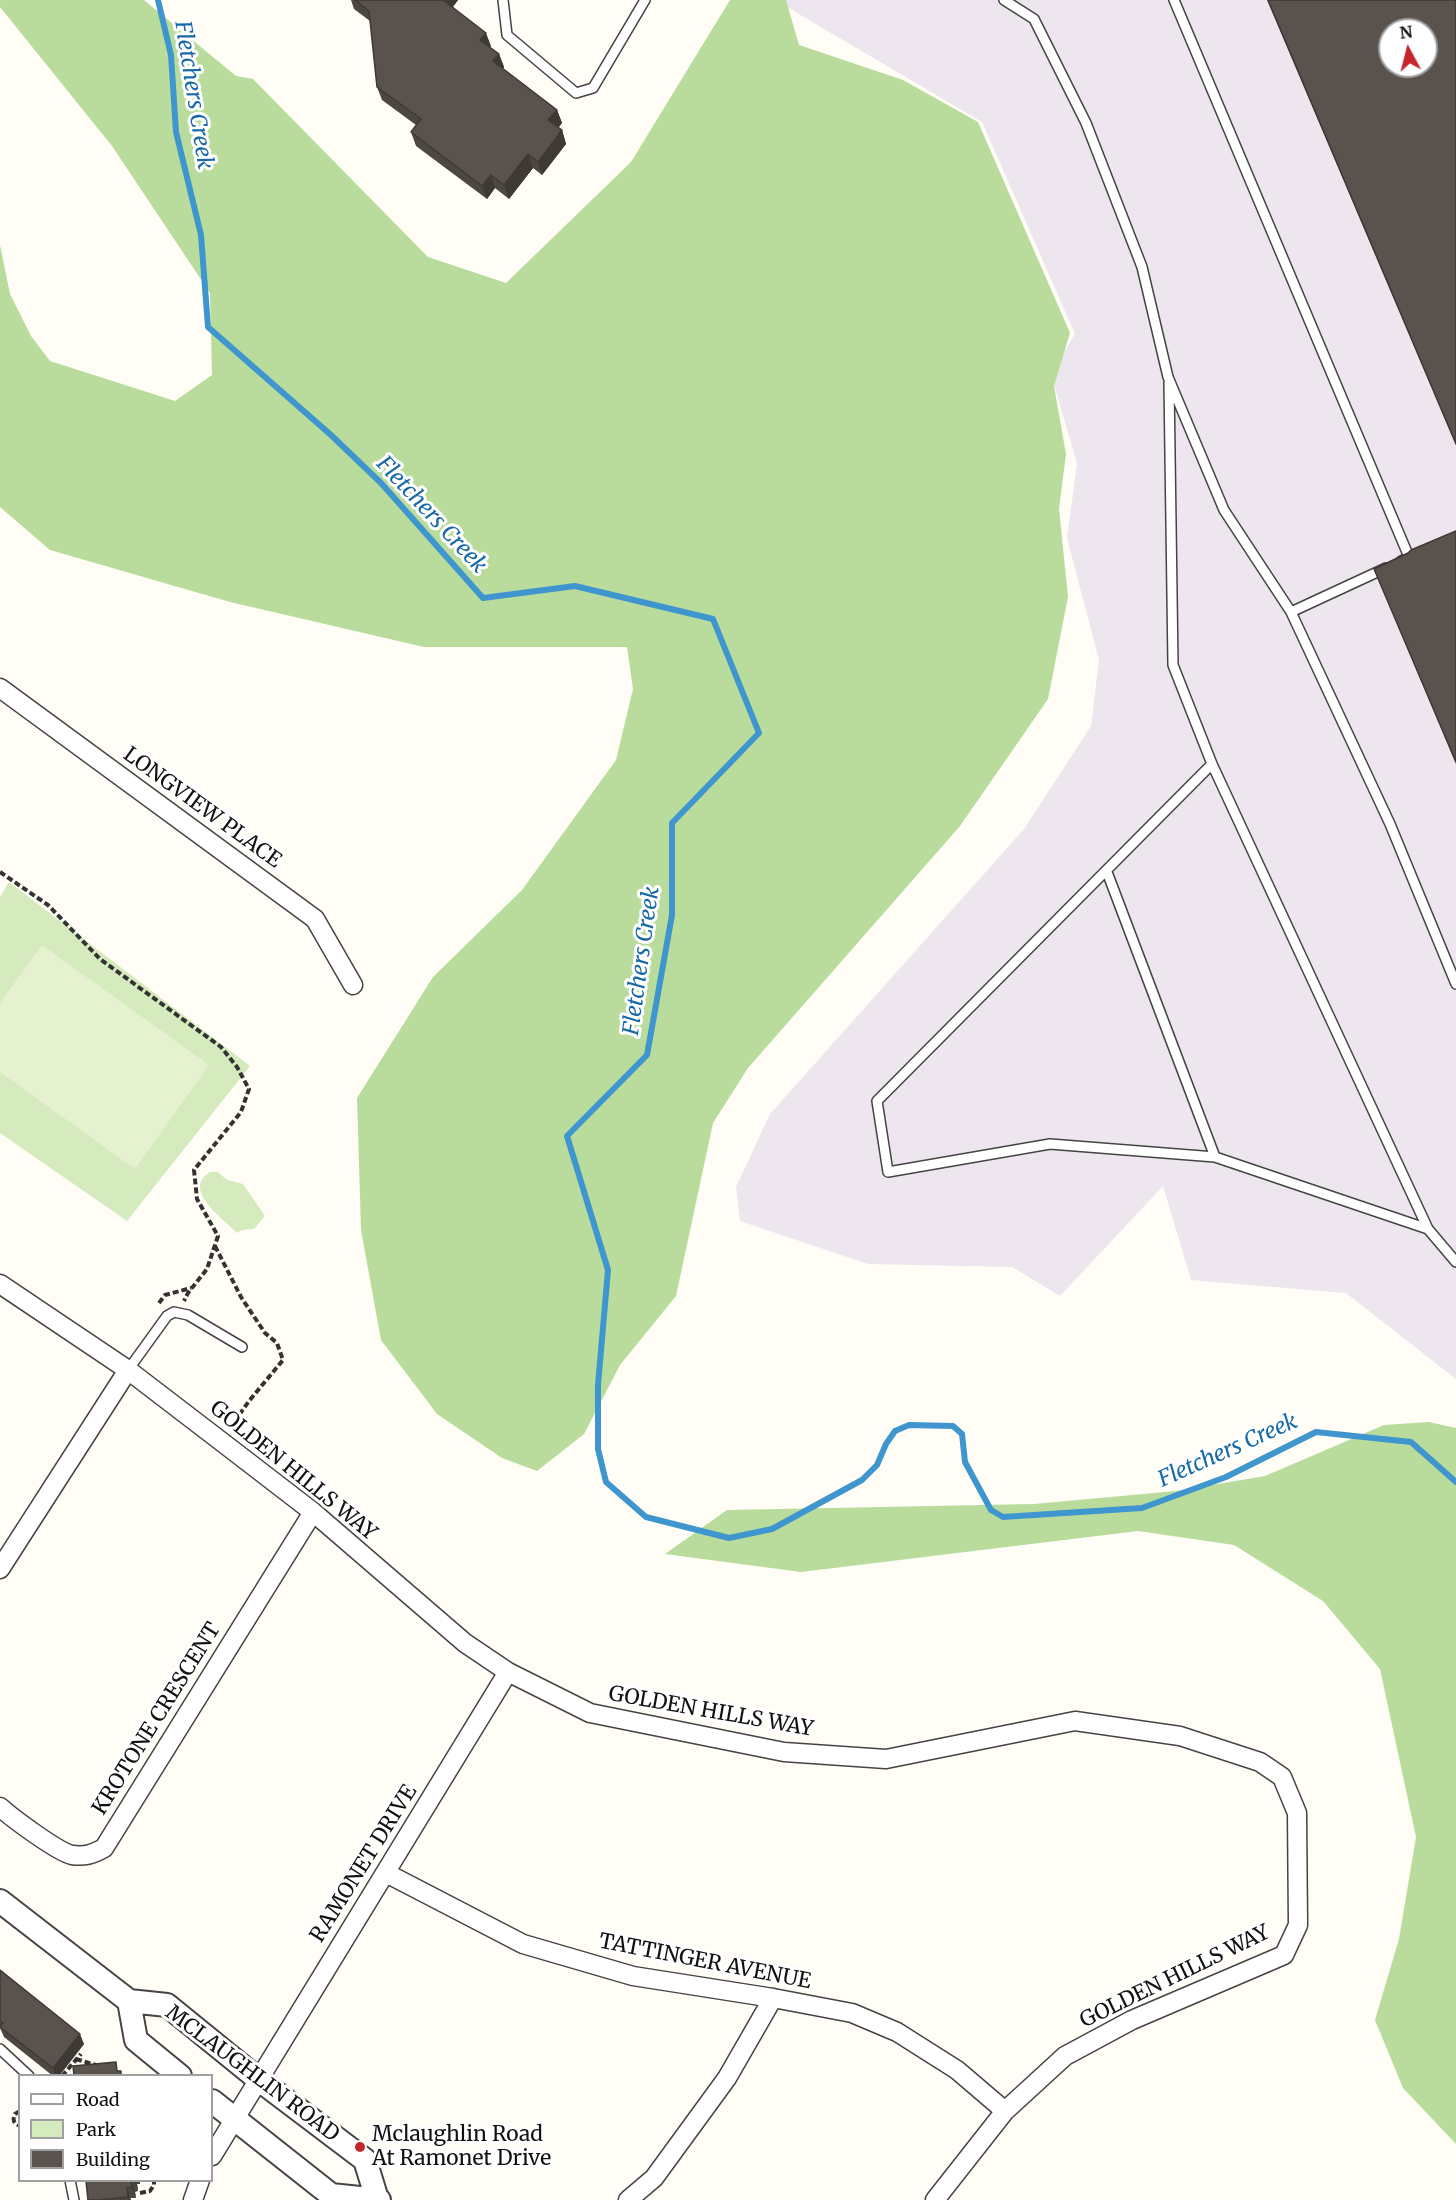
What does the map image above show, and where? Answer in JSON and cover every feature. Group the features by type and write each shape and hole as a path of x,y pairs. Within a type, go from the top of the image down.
{"street":[{"name":"LONGVIEW PLACE","path":"0,688 315,919 353,985"},
{"name":"GOLDEN HILLS WAY","path":"0,1284 128,1370 313,1512 465,1642 508,1672 590,1713 784,1752 886,1759 1075,1721 1180,1736 1260,1762 1282,1777 1297,1812 1298,1924 1284,1955 1132,2020 1065,2056 1005,2111 935,2200"},
{"path":"0,1569 128,1370"},
{"name":"KROTONE CRESCENT","path":"0,1807 15,1820 70,1855 90,1855 104,1848 313,1512"},
{"name":"RAMONET DRIVE","path":"213,2154 508,1672"},
{"name":"TATTINGER AVENUE","path":"386,1873 523,1944 633,1976 852,2013 897,2032 957,2070 1005,2111"},
{"path":"0,1901 129,2001"},
{"path":"628,2200 654,2178 727,2078 773,1998"},
{"name":"MCLAUGHLIN ROAD","path":"178,2074 136,2040 129,2001 167,2005 258,2079 365,2160 378,2199 331,2195 213,2102"},
{"path":"193,2200 200,2182"}],"lane":[{"path":"503,0 507,35 576,93 593,88 645,0"},
{"path":"1004,0 1034,19 1086,123 1142,267 1168,377 1224,510 1291,612 1390,824 1456,984"},
{"path":"1174,0 1409,557 1291,612"},
{"path":"1168,377 1173,665 1212,764 1428,1229 1456,1262"},
{"path":"1212,764 877,1101 888,1172 1050,1144 1215,1157 1428,1229"},
{"path":"1107,872 1215,1157"},
{"path":"128,1370 167,1316 174,1312 188,1315 242,1347"},
{"path":"0,2049 27,2074"},
{"path":"70,2182 74,2200"}],"path":[{"path":"0,872 48,905 100,959 222,1047 237,1067 249,1089 241,1112 214,1149 194,1170 197,1199 218,1236 207,1269 188,1293 180,1313"},
{"path":"64,2074 81,2054"},
{"path":"76,2060 105,2069"},
{"path":"18,2112 13,2119 18,2125"},
{"path":"140,2193 150,2191 154,2182"}],"shaded area":[{"path":"775,0 1456,0 1456,1379 1346,1293 1191,1280 1163,1186 1060,1296 1012,1267 868,1264 740,1221 736,1187 770,1114 1024,829 1091,726 1099,660 1067,538 1077,464 1051,374 1075,334 982,122"}],"green space":[{"path":"0,0 144,0 236,76 253,79 428,257 506,283 631,162 730,0 786,0 799,45 903,80 978,122 1070,333 1054,386 1066,454 1059,509 1068,597 1048,699 960,826 748,1068 713,1123 676,1296 620,1365 584,1434 537,1471 502,1458 437,1414 381,1340 361,1230 357,1098 433,977 522,890 616,760 633,689 627,647 424,647 230,602 50,550 0,507 0,245 10,294 31,336 50,361 175,401 212,375 210,293 112,146 0,7"},
{"path":"9,882 250,1066 127,1221 0,1133 0,897"},
{"path":"42,945 209,1065 135,1169 0,1072 0,1003"},
{"path":"210,1172 218,1172 227,1180 243,1184 265,1216 254,1229 237,1233 207,1204 200,1187 202,1179"},
{"path":"1429,1422 1456,1428 1456,2144 1403,2088 1375,2020 1399,1939 1416,1837 1380,1669 1323,1601 1234,1545 1138,1531 801,1572 665,1554 727,1510 1034,1504 1176,1491 1265,1476 1384,1425"}],"building":[{"path":"355,0 443,0 486,33 480,40 499,54 493,61 557,110 548,120 562,130 538,162 528,154 504,185 491,175 482,186 411,132 421,119 377,87 369,11"},
{"path":"1268,0 1456,0 1456,444"},
{"path":"1456,531 1456,762 1374,569"},
{"path":"0,1970 80,2034 53,2068 0,2027 3,2023 0,2021"},
{"path":"116,2062 117,2071 121,2071 121,2074 74,2074 73,2066"},
{"path":"86,2182 131,2182 132,2187 127,2188 128,2197 88,2200"}],"waterway":[{"name":"Fletchers Creek","path":"158,0 171,55 176,132 201,235 208,327 331,435 381,483 483,598 575,586 713,619 759,733 672,823 672,915 647,1055 567,1136 608,1270 598,1385 598,1449 606,1482 646,1517 729,1538 772,1529 862,1480 877,1465 886,1444 895,1431 909,1425 953,1426 962,1434 965,1462 991,1510 1003,1517 1142,1508 1226,1477 1316,1432 1411,1442 1456,1482"}],"place":[{"name":"Mclaughlin Road At Ramonet Drive","path":"360,2147"}]}
